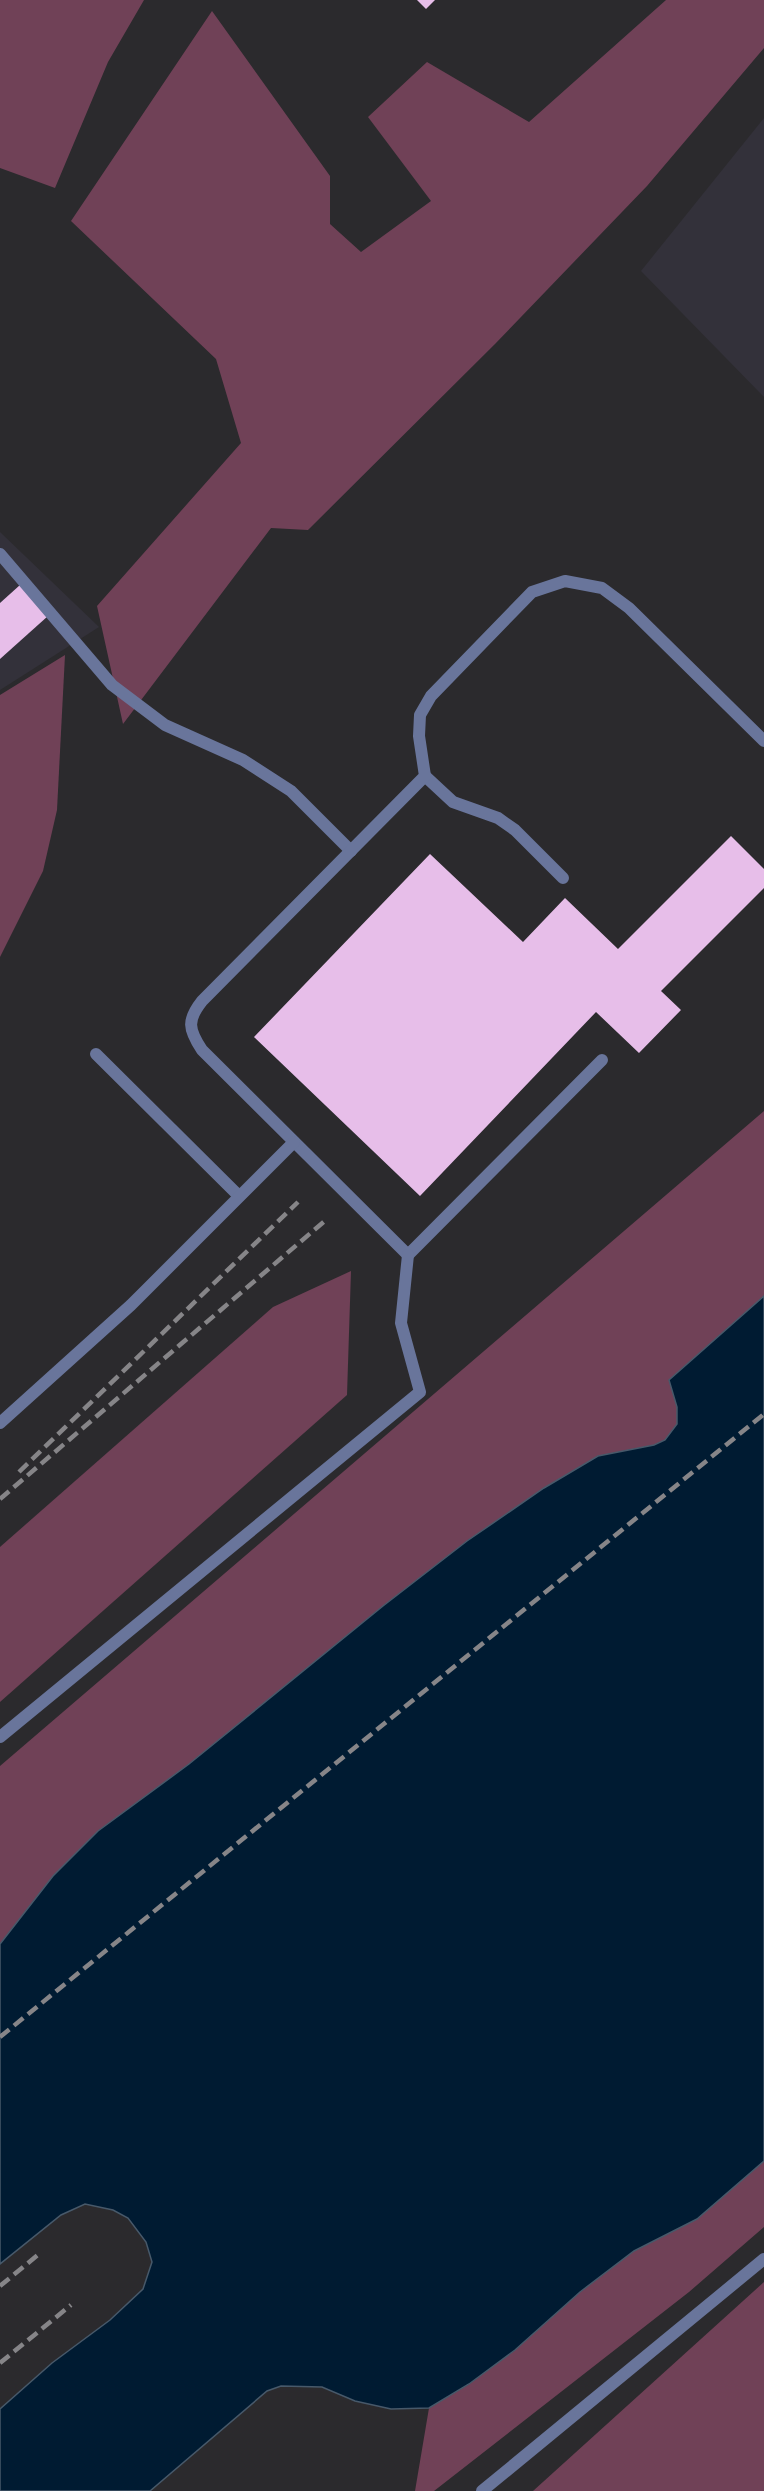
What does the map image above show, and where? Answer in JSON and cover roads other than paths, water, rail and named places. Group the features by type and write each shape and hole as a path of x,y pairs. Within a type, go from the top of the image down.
{"lane":[{"path":"0,554 112,685 165,725 243,760 291,791 351,851"},
{"path":"563,878 515,830 498,818 453,802 425,776 419,736 420,715 431,696 532,592 565,581 602,588 629,608 764,741"},
{"path":"408,1255 202,1050 191,1034 192,1014 202,1001 425,776"},
{"path":"96,1054 239,1196"},
{"path":"0,1737 420,1392 401,1323 408,1255 602,1060"},
{"path":"0,1423 131,1305 294,1142"},
{"path":"482,2491 764,2259"}],"water":[{"path":"764,1296 764,2161 697,2219 634,2251 580,2292 515,2350 469,2384 429,2408 391,2409 355,2401 322,2387 281,2386 267,2391 150,2491 0,2491 0,2409 52,2363 110,2320 143,2289 152,2262 146,2242 128,2218 113,2210 85,2204 61,2215 0,2264 0,1944 53,1876 98,1831 189,1764 383,1606 467,1541 544,1488 598,1456 654,1445 665,1440 677,1424 677,1407 669,1380"}],"railway":[{"path":"19,1472 298,1202"},
{"path":"0,1499 327,1219"},
{"path":"0,2037 764,1414"},
{"path":"0,2286 39,2254"},
{"path":"0,2363 71,2305"}]}
